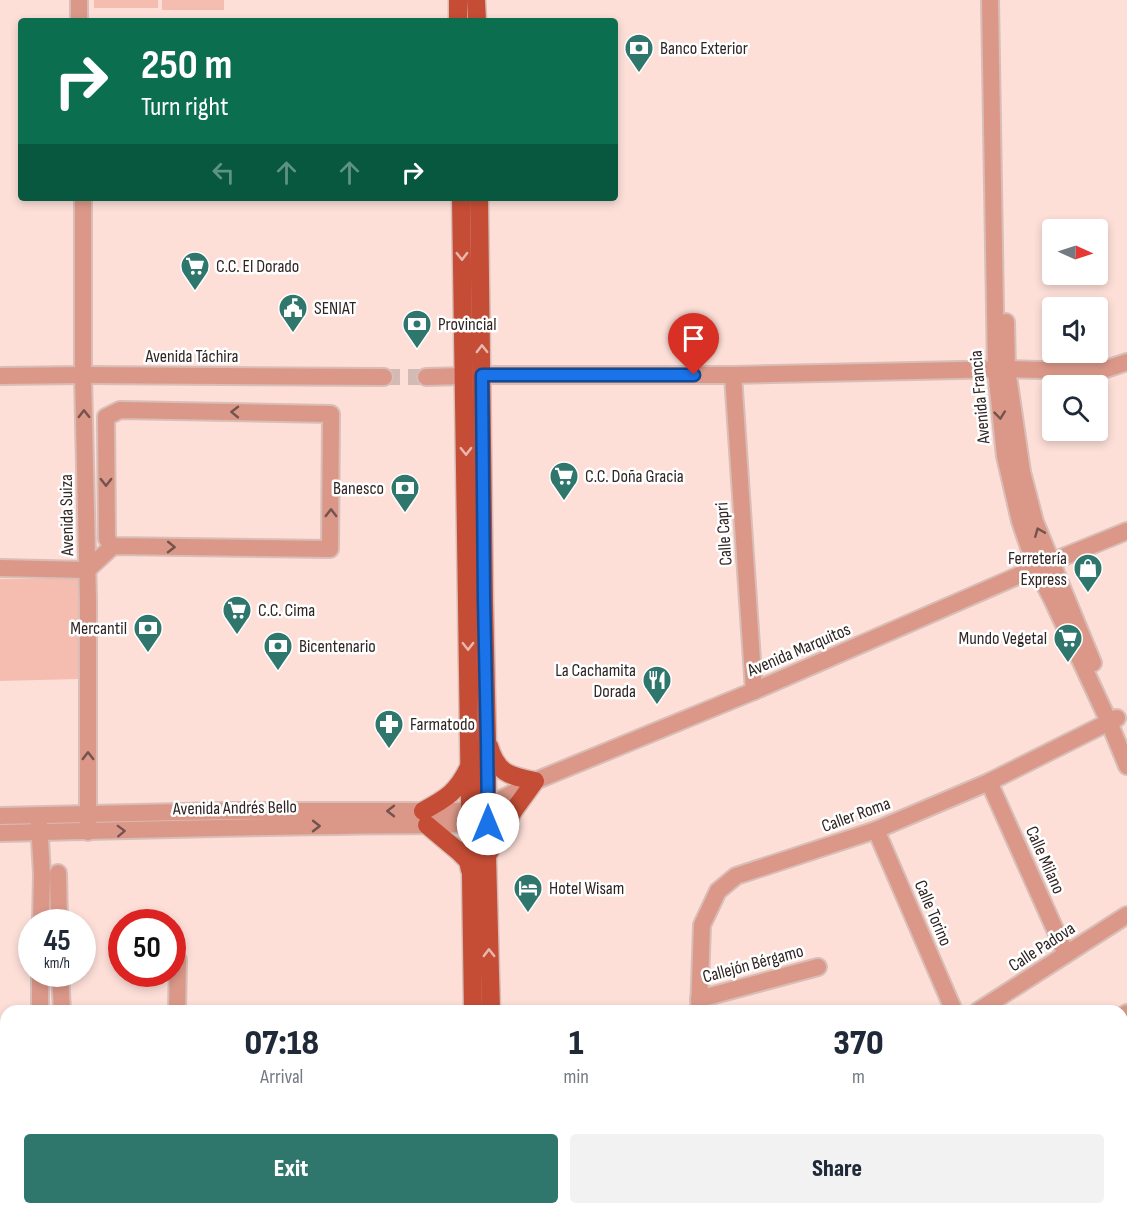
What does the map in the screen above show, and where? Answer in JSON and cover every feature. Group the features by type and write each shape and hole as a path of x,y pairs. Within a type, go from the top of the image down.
{"main road":[{"path":"458,0 458,18"},
{"path":"476,0 477,18"},
{"path":"461,201 484,600 487,741 471,874 473,1005"},
{"path":"479,201 473,376 470,765 487,855 491,1005"},
{"path":"487,741 493,759 503,771 516,777 535,781 514,810 487,855"},
{"path":"470,765 452,793 425,818 468,861 471,874"}],"street":[{"path":"79,0 79,18"},
{"name":"Avenida Francia","path":"990,0 1005,456 1020,521 1043,565 1052,599 1113,720 1127,741"},
{"name":"Avenida Francia","path":"1000,0 1002,369"},
{"name":"Avenida Suiza","path":"83,201 88,823"},
{"path":"426,376 733,375 1002,369 1072,371 1106,369 1127,362"},
{"name":"Calle Capri","path":"733,375 754,691"},
{"name":"Avenida Táchira","path":"0,376 384,377"},
{"path":"0,568 87,570 113,546 330,549 331,414 120,410 106,417 106,539 113,546"},
{"name":"Avenida Marquitos","path":"479,813 535,781 754,691 1043,565 1127,531"},
{"name":"Avenida Francia","path":"1113,720 1127,766"},
{"name":"Caller Roma","path":"699,1005 702,925 718,891 736,876 876,830 989,782 1113,720"},
{"name":"Calle Milano","path":"989,782 1066,954"},
{"name":"Avenida Andrés Bello","path":"0,832 39,824 248,827 479,813"},
{"name":"Avenida Andrés Bello","path":"0,816 39,824"},
{"path":"39,824 57,909"},
{"name":"Calle Torino","path":"876,830 951,1005"},
{"path":"43,909 50,873"},
{"name":"Calle Padova","path":"987,1005 1127,915"},
{"name":"Callejón Bérgamo","path":"699,1005 818,967"},
{"path":"39,1005 40,987"},
{"path":"61,987 62,1005"},
{"path":"177,987 177,1005"}],"shaded area":[{"path":"94,0 158,0 158,8 94,8"},
{"path":"162,0 224,0 224,10 162,10"},
{"path":"0,579 78,579 78,679 0,681"}],"tunnel":[{"path":"384,377 426,377"}],"place":[{"name":"Banco Exterior","path":"639,74"},
{"name":"C.C. El Dorado","path":"195,292"},
{"name":"SENIAT","path":"293,334"},
{"name":"Provincial","path":"417,350"},
{"name":"C.C. Doña Gracia","path":"564,502"},
{"name":"Banesco","path":"405,514"},
{"name":"Ferretería Express","path":"1088,594"},
{"name":"C.C. Cima","path":"237,636"},
{"name":"Mercantil","path":"148,654"},
{"name":"Mundo Vegetal","path":"1068,664"},
{"name":"Bicentenario","path":"278,672"},
{"name":"La Cachamita Dorada","path":"657,706"},
{"name":"Farmatodo","path":"389,750"},
{"name":"Hotel Wisam","path":"528,914"}],"route":[{"path":"488,824 482,375 694,375"}]}
